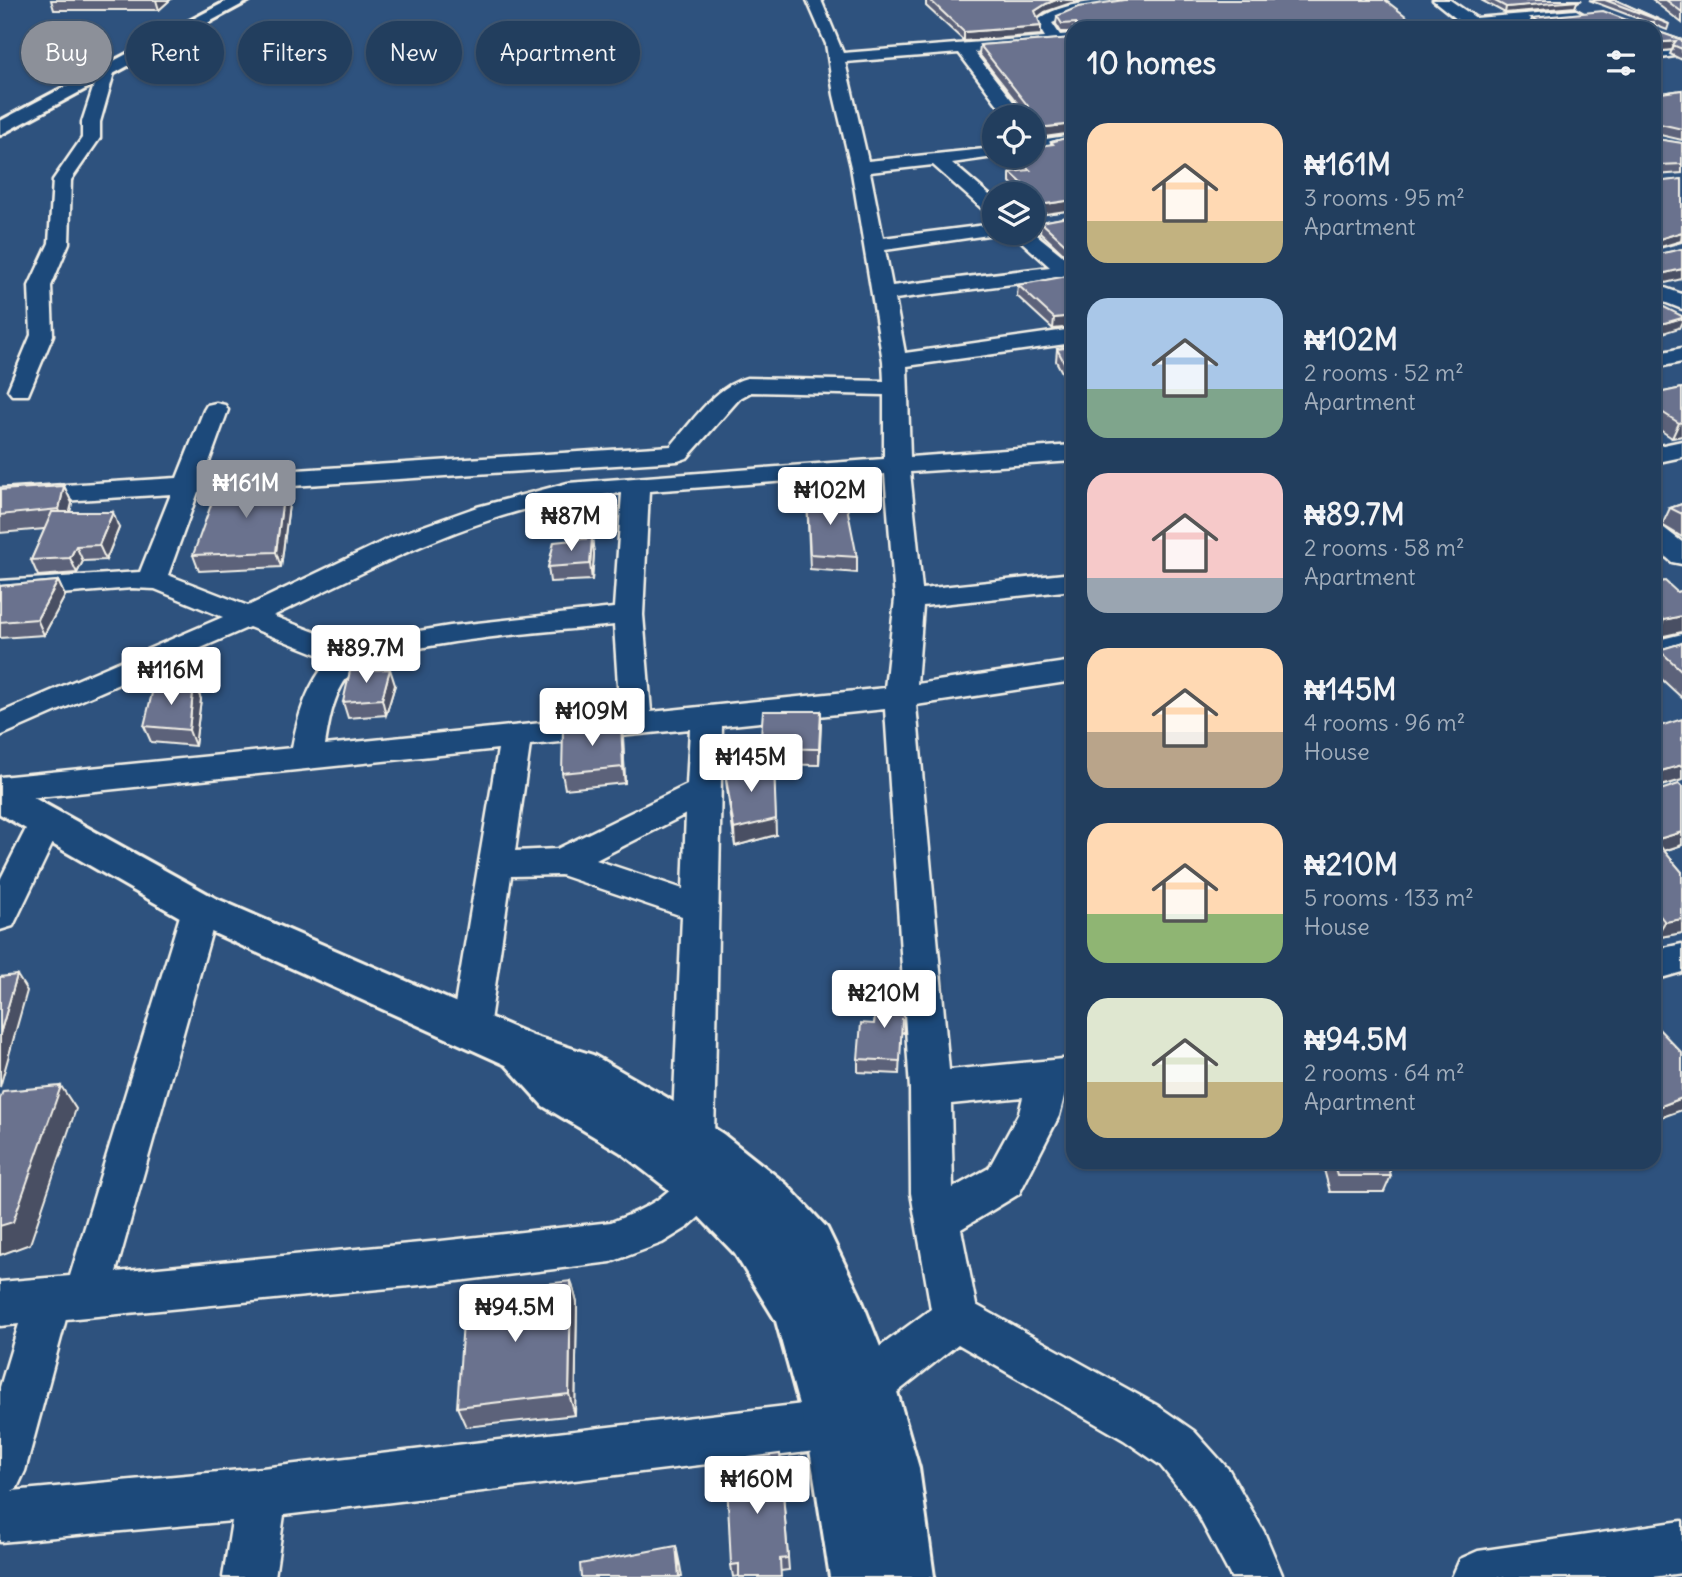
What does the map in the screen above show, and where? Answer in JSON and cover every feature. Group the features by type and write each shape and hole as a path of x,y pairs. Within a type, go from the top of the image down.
{"main road":[{"path":"112,70 242,0"},
{"path":"0,129 85,84"},
{"path":"0,797 200,909 520,1051 560,1092 637,1137 698,1163 768,1200 809,1245 834,1296 868,1385 890,1468 904,1577"},
{"path":"698,1163 753,1238 800,1312 832,1425 859,1558 860,1577"}],"street":[{"path":"814,0 834,44 860,167 895,374 897,467 909,599 900,697 930,1089 931,1168 956,1318"},
{"path":"1055,41 1044,22 1048,18 1060,12 1135,0"},
{"path":"1440,0 1470,21"},
{"path":"1567,0 1589,7"},
{"path":"1506,21 1589,7"},
{"path":"1663,36 1682,43"},
{"path":"836,58 1066,40"},
{"path":"963,48 1007,105"},
{"path":"1661,53 1682,50"},
{"path":"20,390 42,335 40,286 59,243 62,180 92,138 91,122 103,84"},
{"path":"1045,143 1066,141"},
{"path":"860,167 982,155"},
{"path":"939,161 982,199"},
{"path":"874,245 982,232"},
{"path":"1038,245 1066,267"},
{"path":"883,294 1066,271"},
{"path":"1661,293 1682,302"},
{"path":"0,497 678,453 732,393 747,385 895,374 1066,337"},
{"path":"1661,360 1682,355"},
{"path":"151,581 216,410"},
{"path":"1661,454 1682,449"},
{"path":"0,725 249,616 400,544 486,513 568,491 1066,454"},
{"path":"636,484 628,615 636,723"},
{"path":"1661,540 1682,559"},
{"path":"1661,564 1682,559"},
{"path":"0,590 132,580 151,581 177,586 352,657"},
{"path":"909,599 1066,582"},
{"path":"307,756 316,705 334,675 352,657 386,646 497,627 628,615"},
{"path":"1661,648 1682,643"},
{"path":"0,789 900,697 1066,672"},
{"path":"0,1304 441,1262 611,1242 647,1229 673,1213 698,1163 700,908 706,716"},
{"path":"470,1028 516,735"},
{"path":"562,862 704,791"},
{"path":"0,916 45,824"},
{"path":"496,864 562,862 700,908"},
{"path":"0,1471 67,1298 200,909"},
{"path":"1661,963 1682,958"},
{"path":"930,1089 1060,1077"},
{"path":"938,1220 1004,1181 1060,1077"},
{"path":"0,1517 262,1493 832,1425 868,1385 956,1318"},
{"path":"956,1318 1141,1423 1177,1448 1211,1488 1247,1550 1257,1577"},
{"path":"249,1577 262,1493"},
{"path":"1478,1577 1682,1547"}],"building":[{"path":"930,0 1056,0 1035,11 1041,26 964,32"},
{"path":"1124,0 1385,0 1407,17 1406,21 1066,21 1066,24 1062,24 1057,16 1078,7"},
{"path":"1493,0 1577,0 1577,1 1506,7"},
{"path":"1605,0 1616,0 1669,24"},
{"path":"1666,0 1682,0 1682,12"},
{"path":"1603,11 1629,21 1538,21 1532,18"},
{"path":"1661,33 1682,40 1682,49 1673,45 1676,41 1661,42"},
{"path":"1066,39 1066,125 1045,127 1045,105 1027,105 980,45"},
{"path":"1682,90 1682,129 1661,124 1661,93"},
{"path":"1066,138 1066,201 1045,204 1045,182 1021,182 1010,172 1045,168 1045,145 1053,144 1051,142"},
{"path":"1661,140 1682,143 1682,164 1661,165"},
{"path":"1682,179 1682,232 1661,238 1661,181"},
{"path":"1066,217 1066,245 1045,226 1045,221"},
{"path":"1682,249 1682,269 1661,272 1661,254"},
{"path":"1066,276 1066,317 1054,318 1018,285"},
{"path":"1661,306 1682,316 1661,324"},
{"path":"1066,348 1066,366 1057,349"},
{"path":"1682,388 1682,422 1679,423 1661,411 1661,392"},
{"path":"286,473 276,552 193,555 212,502 243,500 247,476"},
{"path":"64,486 59,509 0,515 0,490"},
{"path":"845,497 857,557 810,554 807,498"},
{"path":"1682,504 1682,514 1670,508"},
{"path":"52,512 113,512 99,545 76,546 70,558 31,560"},
{"path":"592,538 590,564 548,567 554,542"},
{"path":"58,581 37,619 0,622 0,586"},
{"path":"1665,581 1677,592 1682,591 1682,616 1664,620 1661,617 1661,582"},
{"path":"1682,643 1682,671 1661,652 1661,649"},
{"path":"390,669 382,699 343,702 350,671"},
{"path":"194,683 189,730 144,726 153,689"},
{"path":"763,711 821,711 819,749 760,748"},
{"path":"1682,719 1682,765 1661,771 1661,726"},
{"path":"621,722 623,767 562,773 563,728"},
{"path":"724,765 774,766 776,819 734,829"},
{"path":"1679,784 1682,787 1682,832 1661,838 1661,790"},
{"path":"1661,847 1682,872 1682,919 1665,922 1661,917"},
{"path":"17,975 0,1034 0,977"},
{"path":"879,990 902,992 904,1019 900,1061 858,1059 861,1023 874,1024"},
{"path":"1661,1031 1682,1053 1682,1098 1661,1106"},
{"path":"61,1086 13,1222 0,1226 0,1099 3,1091"},
{"path":"1335,1169 1389,1169 1391,1176 1337,1176"},
{"path":"571,1281 569,1394 457,1407 465,1293"},
{"path":"780,1454 788,1558 780,1559 781,1577 739,1577 739,1564 731,1565 726,1461"},
{"path":"676,1546 679,1577 581,1577 580,1564"}]}
